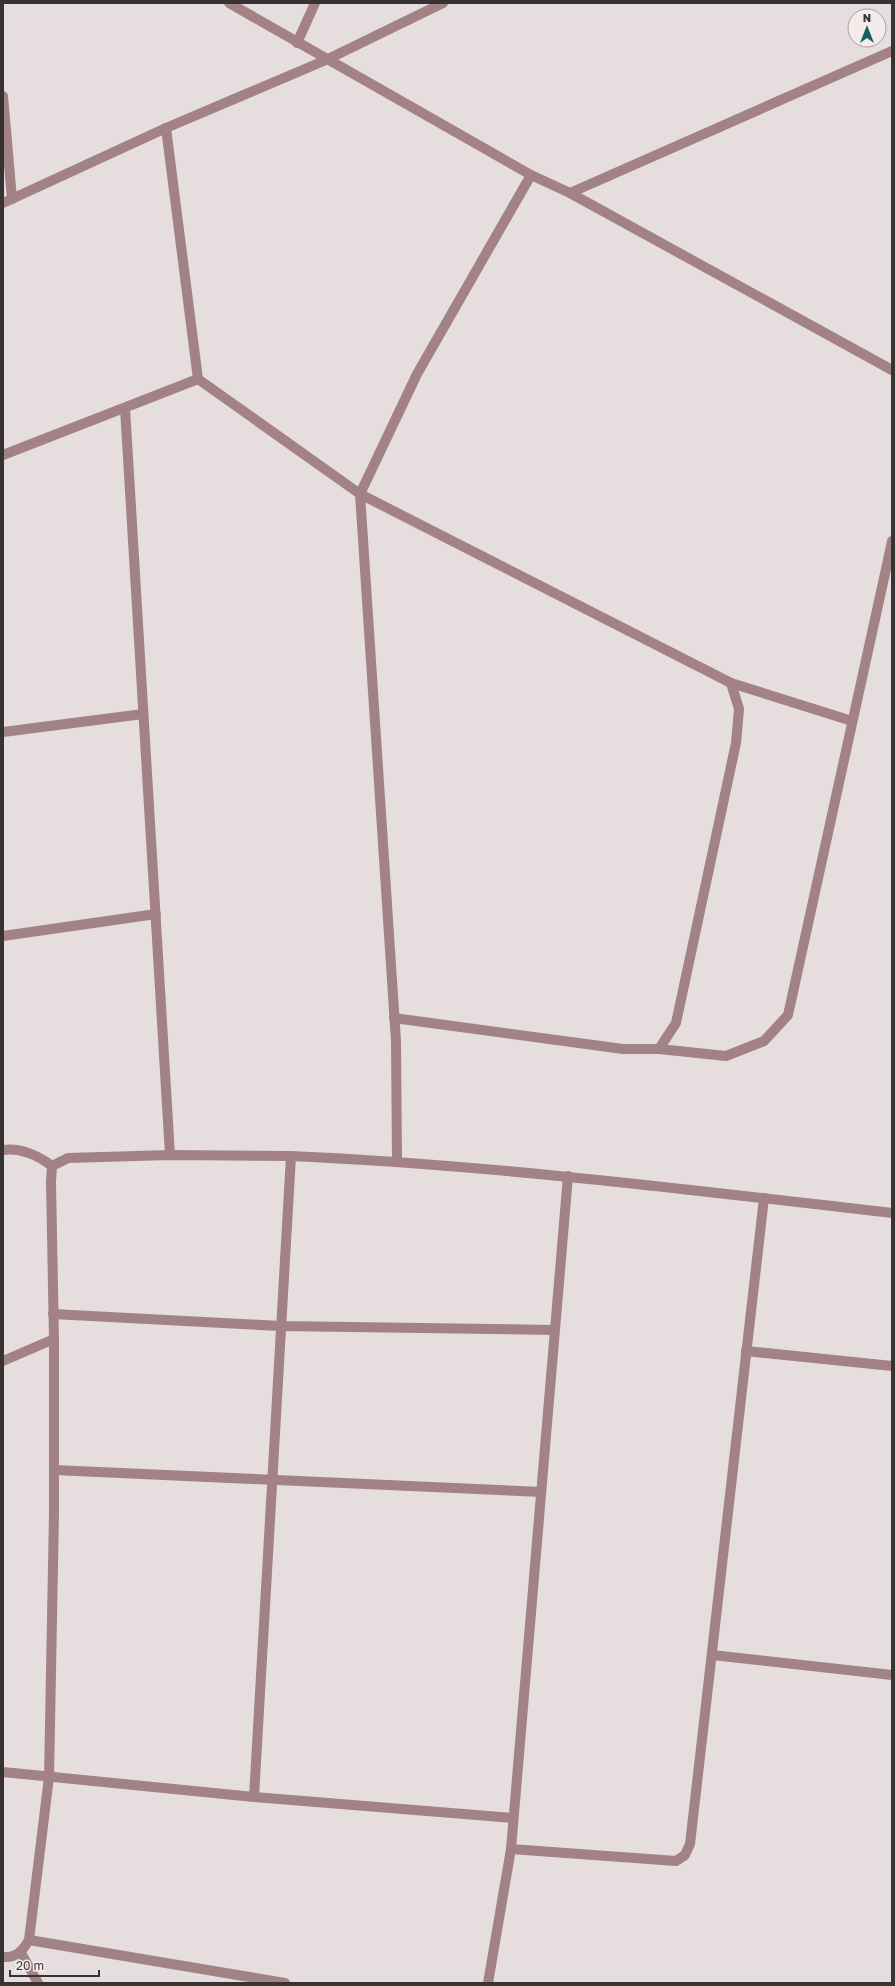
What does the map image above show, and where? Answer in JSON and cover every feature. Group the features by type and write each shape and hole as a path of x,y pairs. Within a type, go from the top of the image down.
{"street":[{"path":"229,3 326,60 531,175 570,193 892,370"},
{"path":"297,43 315,3"},
{"path":"3,96 7,201 166,128 326,60 443,3"},
{"path":"570,193 892,51"},
{"path":"166,128 198,379 360,494 731,683 852,722"},
{"path":"396,1160 394,1018 360,494 417,374 531,175"},
{"path":"3,455 198,379"},
{"path":"125,408 170,1155"},
{"path":"394,1018 622,1049 659,1049 726,1056 764,1041 788,1015 852,722 890,559 892,541"},
{"path":"659,1049 676,1023 736,743 740,709 731,683"},
{"path":"3,732 143,714"},
{"path":"3,936 156,914"},
{"path":"3,1150 10,1149 41,1157 52,1166"},
{"path":"52,1166 68,1158 170,1155 291,1156 396,1160 568,1176 892,1213"},
{"path":"254,1798 280,1326 291,1156"},
{"path":"3,1957 21,1953 30,1940 49,1777 54,1470 52,1166"},
{"path":"488,1983 511,1849 568,1176"},
{"path":"511,1849 676,1861 685,1854 690,1844 764,1198"},
{"path":"53,1314 280,1326 555,1330"},
{"path":"3,1361 54,1339"},
{"path":"746,1350 892,1366"},
{"path":"54,1470 541,1492"},
{"path":"712,1655 892,1675"},
{"path":"3,1772 254,1798 513,1818"},
{"path":"30,1940 285,1983"},
{"path":"21,1953 38,1983"}]}
